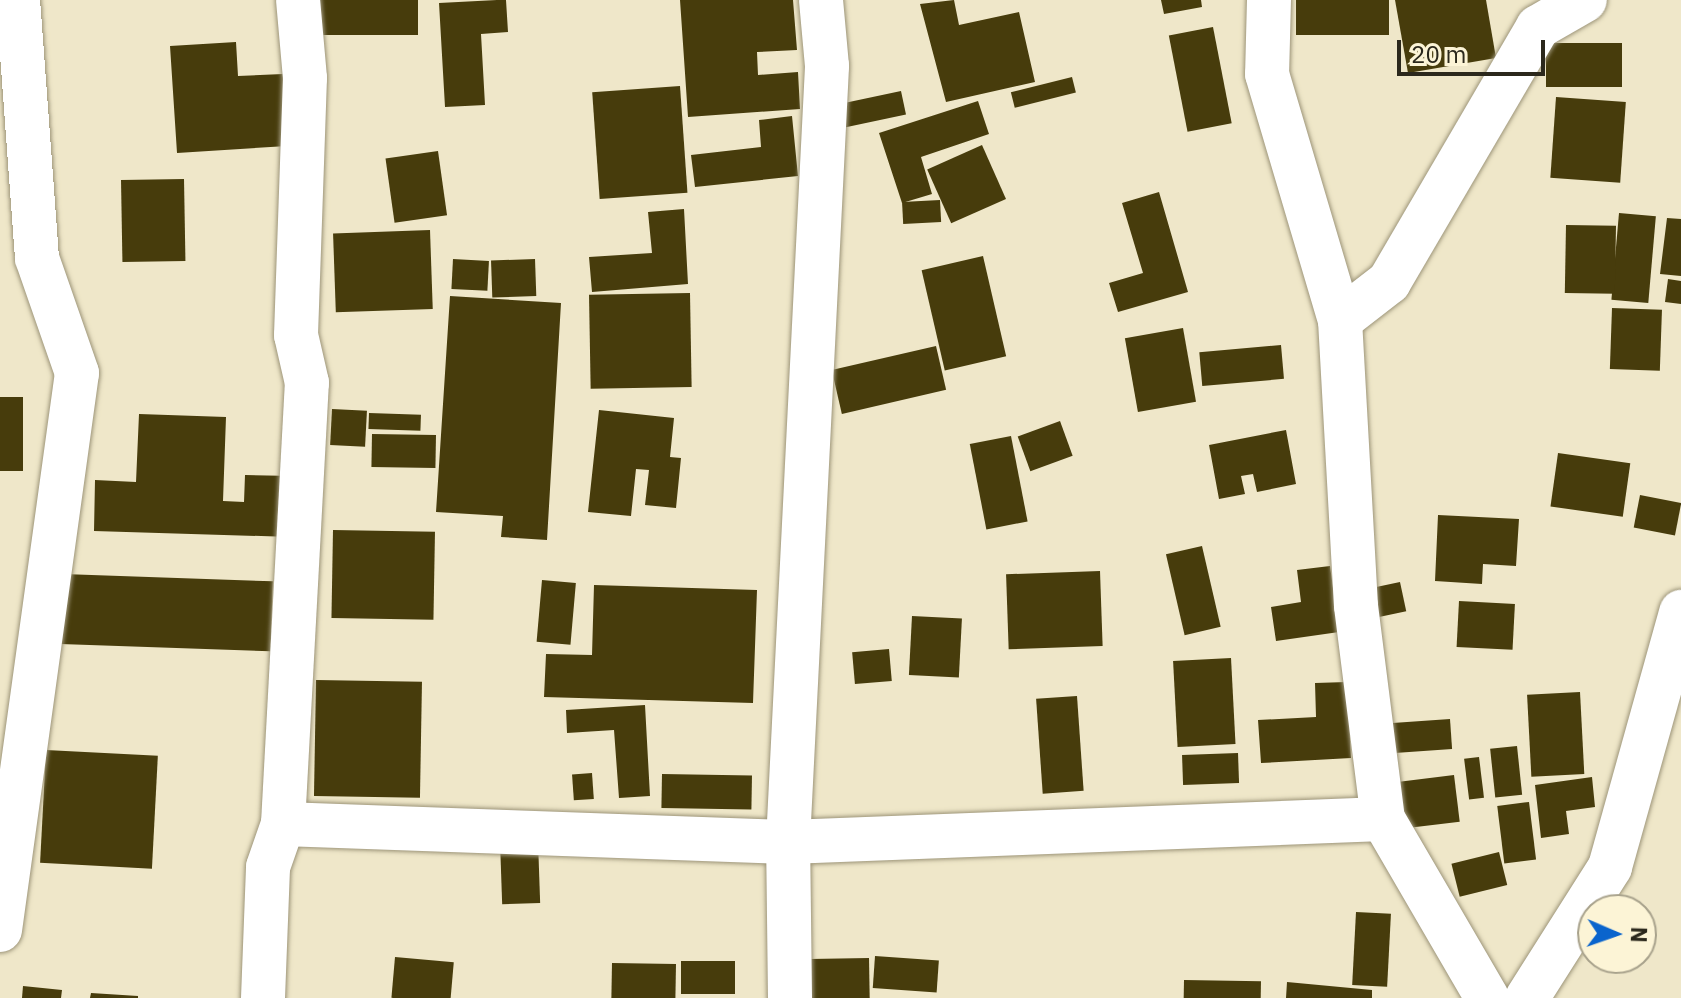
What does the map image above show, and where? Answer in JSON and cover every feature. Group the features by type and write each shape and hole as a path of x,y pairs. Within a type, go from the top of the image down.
{"street":[{"path":"0,930 77,373 37,258 18,0"},
{"path":"263,998 268,867 283,824 307,383 296,335 305,78 298,0"},
{"path":"790,998 788,842 827,66 821,0"},
{"path":"1269,0 1267,74 1340,320 1356,606 1383,819 1487,998"},
{"path":"1340,320 1389,282 1538,27 1585,0"},
{"path":"1527,998 1610,867 1681,612"},
{"path":"283,824 788,842 1383,819"}],"building":[{"path":"319,0 418,0 418,35 319,35"},
{"path":"506,0 508,32 481,34 485,105 445,107 439,3"},
{"path":"680,0 793,0 797,50 757,52 758,75 798,72 800,109 688,117"},
{"path":"954,0 959,25 1019,12 1035,82 946,102 920,4"},
{"path":"1161,0 1201,0 1202,7 1164,14"},
{"path":"1296,0 1389,0 1389,35 1296,35"},
{"path":"1395,0 1486,0 1496,58 1408,73"},
{"path":"1213,27 1232,123 1188,132 1169,36"},
{"path":"236,42 238,76 283,74 287,146 177,153 170,46"},
{"path":"1546,43 1622,43 1622,87 1546,87"},
{"path":"1072,77 1076,93 1015,108 1011,92"},
{"path":"680,86 687,193 600,199 592,92"},
{"path":"901,91 906,114 832,130 827,107"},
{"path":"1556,97 1626,102 1620,183 1550,178"},
{"path":"978,101 989,134 921,157 932,194 902,203 879,133"},
{"path":"792,116 798,176 695,187 691,155 761,147 759,120"},
{"path":"982,145 1006,199 951,223 927,169"},
{"path":"438,151 447,215 395,223 386,158"},
{"path":"184,179 185,261 122,262 121,180"},
{"path":"1159,192 1188,292 1118,312 1109,283 1143,273 1122,203"},
{"path":"940,200 941,222 903,224 902,202"},
{"path":"684,209 688,284 592,292 589,257 652,253 648,212"},
{"path":"1619,213 1656,216 1648,303 1611,300"},
{"path":"1667,218 1681,219 1681,276 1660,274"},
{"path":"1566,225 1616,226 1615,294 1565,293"},
{"path":"430,230 433,309 336,312 333,233"},
{"path":"983,256 1006,356 945,371 922,270"},
{"path":"453,259 489,261 487,291 451,289"},
{"path":"535,259 536,296 492,298 491,261"},
{"path":"1668,279 1681,281 1681,304 1665,302"},
{"path":"690,293 692,387 591,389 589,295"},
{"path":"450,296 561,303 547,540 501,537 503,516 436,512"},
{"path":"1612,308 1662,310 1660,371 1610,369"},
{"path":"1183,328 1196,402 1138,412 1125,338"},
{"path":"1281,345 1284,379 1202,386 1199,352"},
{"path":"936,346 946,390 842,414 832,370"},
{"path":"0,397 23,397 23,471 0,471"},
{"path":"332,409 367,411 365,447 330,445"},
{"path":"599,410 674,418 670,457 681,458 676,508 645,505 649,470 636,469 631,516 588,512"},
{"path":"369,413 421,415 420,431 368,429"},
{"path":"139,414 226,417 223,501 244,502 245,475 293,476 291,537 94,531 95,480 136,482"},
{"path":"1060,421 1073,456 1030,471 1018,436"},
{"path":"1286,430 1296,484 1257,492 1253,474 1241,476 1245,494 1219,499 1209,445"},
{"path":"372,434 436,435 435,468 371,467"},
{"path":"1011,436 1028,521 986,529 970,444"},
{"path":"1558,453 1630,463 1623,517 1550,506"},
{"path":"1640,495 1681,503 1675,535 1634,527"},
{"path":"1438,515 1519,519 1516,566 1483,564 1482,584 1435,581"},
{"path":"333,530 435,532 433,620 331,618"},
{"path":"1202,546 1221,627 1185,635 1166,554"},
{"path":"1330,566 1339,632 1276,641 1271,607 1301,602 1297,570"},
{"path":"1100,571 1103,646 1009,649 1006,574"},
{"path":"63,574 273,581 270,651 61,644"},
{"path":"542,580 576,583 570,645 537,642"},
{"path":"1400,582 1406,611 1378,617 1372,588"},
{"path":"594,585 757,590 753,703 544,697 546,654 592,655"},
{"path":"1459,601 1515,604 1513,650 1457,647"},
{"path":"912,616 962,619 959,678 909,675"},
{"path":"889,649 892,681 855,684 852,652"},
{"path":"1231,658 1236,744 1178,747 1173,661"},
{"path":"316,680 422,682 420,798 314,796"},
{"path":"1347,682 1351,758 1261,763 1258,720 1316,717 1315,683"},
{"path":"1580,692 1584,774 1531,777 1527,695"},
{"path":"1077,696 1084,791 1043,794 1036,699"},
{"path":"645,705 650,796 619,798 614,730 567,733 566,710"},
{"path":"1450,719 1452,749 1391,753 1389,723"},
{"path":"1517,746 1522,795 1495,798 1490,749"},
{"path":"46,750 158,756 152,869 40,863"},
{"path":"1238,753 1239,783 1183,785 1182,755"},
{"path":"1479,757 1484,798 1469,800 1464,759"},
{"path":"592,773 594,799 574,800 572,774"},
{"path":"662,774 752,776 751,810 661,808"},
{"path":"1454,775 1460,822 1401,829 1395,782"},
{"path":"1592,777 1595,807 1566,811 1569,834 1541,838 1535,785"},
{"path":"1529,802 1536,860 1504,863 1497,806"},
{"path":"538,841 540,903 502,904 500,842"},
{"path":"1499,852 1507,885 1460,897 1451,864"},
{"path":"1356,912 1391,914 1387,987 1352,985"},
{"path":"875,956 939,960 937,992 873,988"},
{"path":"395,957 454,962 451,998 391,998"},
{"path":"869,958 870,998 811,998 810,959"},
{"path":"681,961 735,961 735,994 681,994"},
{"path":"612,963 676,964 675,998 611,998"},
{"path":"1184,980 1261,981 1261,998 1184,998"},
{"path":"1287,982 1372,990 1372,998 1286,998"},
{"path":"23,986 62,990 61,998 22,998"},
{"path":"91,993 138,996 138,998 90,998"}]}
